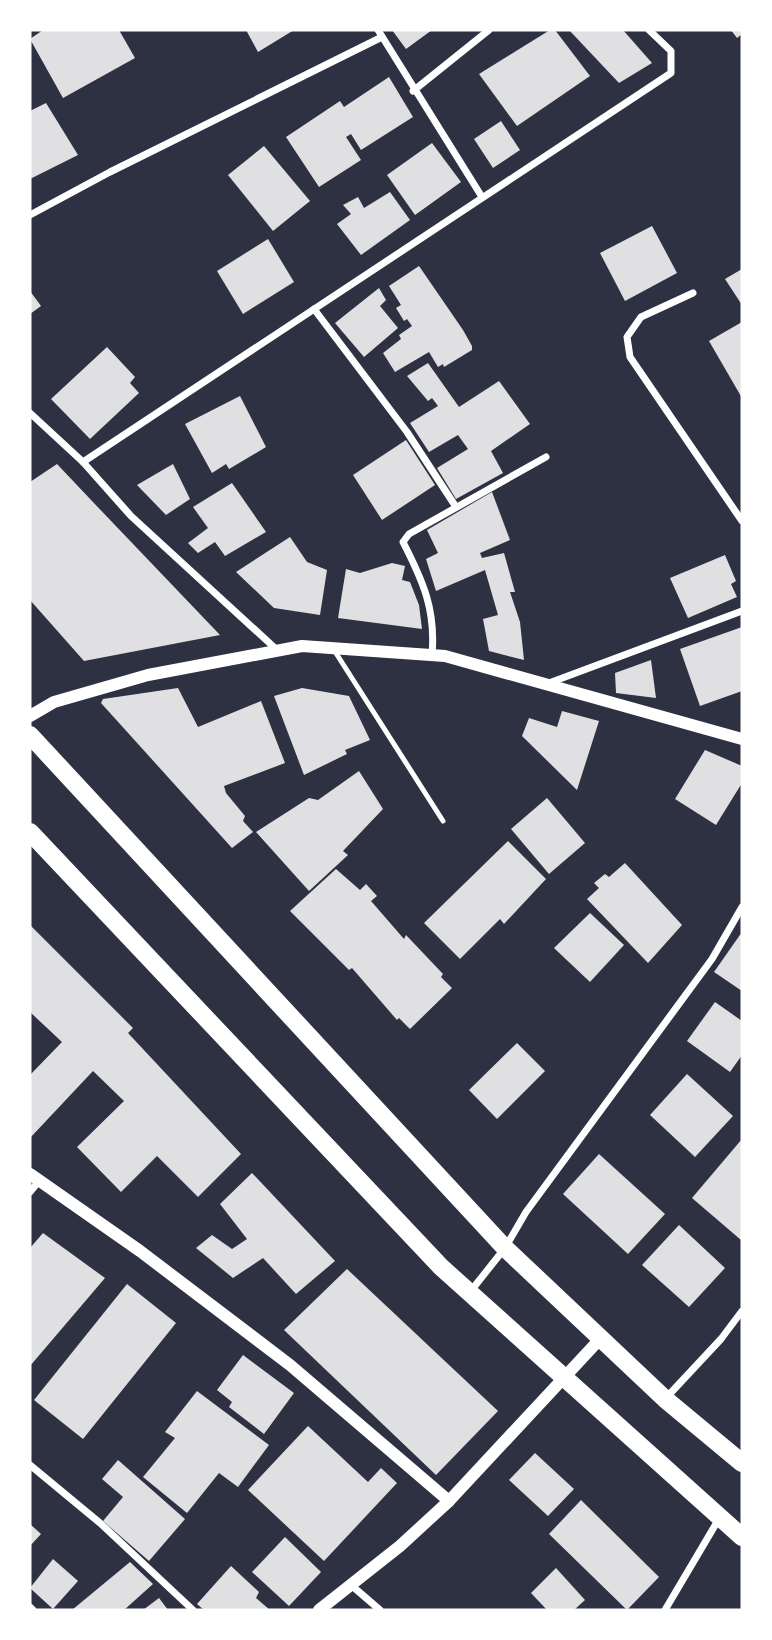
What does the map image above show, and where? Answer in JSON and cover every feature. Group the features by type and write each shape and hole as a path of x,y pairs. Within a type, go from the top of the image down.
{"main road":[{"path":"30,735 505,1248 665,1399 742,1463"},
{"path":"30,832 469,1293 742,1537"}],"street":[{"path":"413,91 489,30"},
{"path":"83,462 671,73 671,51 649,30"},
{"path":"30,215 380,33 413,91 482,197"},
{"path":"693,293 641,317 627,337 630,357 742,521"},
{"path":"314,309 407,432 456,507"},
{"path":"30,413 83,462 131,516 276,649"},
{"path":"432,654 435,625 428,600 403,542 409,534 546,457"},
{"path":"545,684 742,611"},
{"path":"30,716 54,702 148,676 276,649 332,648 432,654 742,739"},
{"path":"469,1293 505,1248 526,1212 712,960 742,907"},
{"path":"30,1192 34,1177 140,1251 290,1365 449,1502"},
{"path":"665,1399 721,1339 742,1311"},
{"path":"319,1610 449,1502 565,1380 600,1339"},
{"path":"30,1465 100,1523 193,1610"},
{"path":"665,1610 720,1517"},
{"path":"351,1585 380,1610"}],"lane":[{"path":"332,648 443,821"}],"building":[{"path":"43,30 119,30 135,58 63,98 30,39"},
{"path":"246,30 294,30 258,52"},
{"path":"392,30 432,30 406,49"},
{"path":"550,30 555,30 590,76 517,126 479,74"},
{"path":"569,30 623,30 652,63 619,83"},
{"path":"731,30 742,30 742,34 737,38"},
{"path":"389,77 413,117 361,150 351,134 346,137 361,160 319,187 286,137 340,101 344,107"},
{"path":"46,103 78,155 30,179 30,111"},
{"path":"501,121 520,150 493,168 474,139"},
{"path":"432,143 461,182 415,215 387,175"},
{"path":"264,146 310,201 273,231 228,175"},
{"path":"390,192 410,220 361,255 337,224 351,214 343,205 358,197 364,208"},
{"path":"652,226 677,273 625,301 600,253"},
{"path":"268,239 294,282 243,314 217,271"},
{"path":"419,266 463,330 472,350 444,367 443,364 438,367 429,352 395,372 383,353 401,339 399,335 412,326 407,319 404,321 396,308 401,305 389,286"},
{"path":"742,269 742,305 725,279"},
{"path":"379,288 386,300 380,306 398,328 364,357 335,323"},
{"path":"30,291 41,306 30,314"},
{"path":"742,322 742,398 709,341"},
{"path":"107,347 135,377 130,383 139,393 90,439 51,399"},
{"path":"428,363 459,407 499,381 530,424 491,451 503,473 456,499 437,468 468,449 458,435 429,452 410,423 438,406 432,398 428,401 407,376"},
{"path":"240,396 266,447 229,469 226,464 212,473 185,424"},
{"path":"406,440 435,485 382,520 353,475"},
{"path":"57,464 220,635 84,661 30,600 30,482"},
{"path":"173,464 190,499 166,515 137,485"},
{"path":"232,483 266,532 225,556 215,542 198,553 188,543 208,528 193,507"},
{"path":"492,492 510,540 480,553 482,558 504,553 515,592 510,592 520,622 524,660 489,651 483,619 498,615 485,570 436,591 426,559 438,553 427,530"},
{"path":"290,537 307,562 327,570 320,615 274,608 236,572"},
{"path":"725,555 736,581 731,584 737,597 688,618 670,578"},
{"path":"392,563 405,566 402,580 410,582 419,605 422,629 338,618 346,569 360,573"},
{"path":"742,627 742,691 700,706 680,649"},
{"path":"651,660 656,698 616,693 615,673"},
{"path":"178,688 198,727 261,701 285,763 224,786 226,793 245,816 243,821 253,832 232,848 101,703 103,699"},
{"path":"302,688 349,696 370,740 345,750 347,754 304,775 274,696"},
{"path":"562,711 599,721 577,790 522,736 529,718 557,727"},
{"path":"705,750 742,766 742,783 716,825 675,799"},
{"path":"359,771 383,809 343,851 348,855 309,891 256,832 309,798 318,800"},
{"path":"547,798 585,843 549,874 511,829"},
{"path":"508,841 546,879 504,924 500,919 460,959 424,923"},
{"path":"625,863 682,925 648,963 587,899 599,888 594,883 605,874 609,877"},
{"path":"336,869 360,890 366,884 377,896 371,901 404,939 406,935 443,974 441,977 452,988 410,1029 399,1018 397,1020 352,968 349,970 290,911"},
{"path":"590,913 624,945 590,982 554,948"},
{"path":"30,925 133,1028 128,1033 241,1154 198,1197 157,1156 121,1192 77,1147 124,1101 93,1071 30,1138 30,1075 62,1042 30,1012"},
{"path":"742,932 742,991 714,972"},
{"path":"715,1002 742,1021 742,1055 730,1072 687,1041"},
{"path":"517,1043 545,1071 497,1119 469,1090"},
{"path":"687,1074 733,1116 695,1157 650,1115"},
{"path":"742,1139 742,1238 741,1240 692,1198"},
{"path":"599,1154 665,1214 628,1254 563,1194"},
{"path":"252,1173 335,1261 296,1294 263,1258 233,1278 196,1248 212,1235 232,1249 247,1239 220,1204"},
{"path":"679,1225 725,1268 689,1307 642,1265"},
{"path":"43,1233 105,1278 30,1366 30,1248"},
{"path":"347,1269 498,1411 436,1475 284,1330"},
{"path":"127,1284 176,1323 83,1439 34,1400"},
{"path":"243,1355 294,1393 264,1434 229,1407 232,1402 217,1390"},
{"path":"197,1391 269,1445 238,1487 219,1473 187,1513 143,1477 175,1438 165,1432"},
{"path":"308,1426 368,1482 381,1468 397,1483 324,1561 248,1490"},
{"path":"535,1453 574,1489 548,1516 509,1480"},
{"path":"118,1460 185,1519 149,1561 103,1521 123,1497 102,1479"},
{"path":"581,1500 659,1577 627,1610 549,1534"},
{"path":"30,1524 41,1534 30,1546"},
{"path":"285,1537 321,1572 289,1606 252,1572"},
{"path":"53,1559 78,1581 53,1609 30,1588"},
{"path":"130,1562 153,1584 124,1610 72,1610"},
{"path":"231,1566 259,1592 256,1598 270,1610 204,1610 197,1604"},
{"path":"556,1568 585,1600 574,1610 547,1610 531,1593"},
{"path":"159,1598 168,1610 143,1610"}]}
